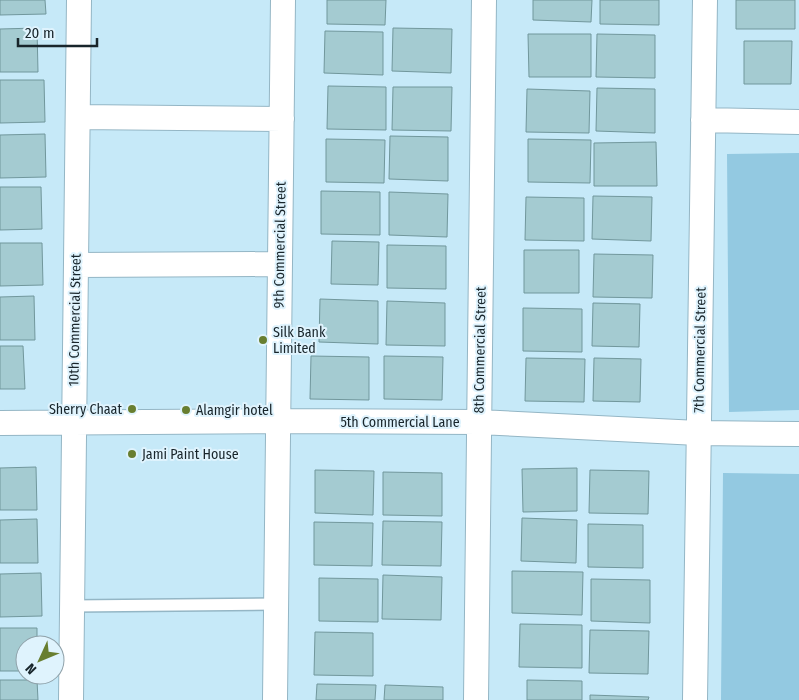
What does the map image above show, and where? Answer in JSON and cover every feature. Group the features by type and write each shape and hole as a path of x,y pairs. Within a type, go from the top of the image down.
{"street":[{"name":"10th Commercial Street","path":"71,700 79,0"},
{"name":"9th Commercial Street","path":"275,700 283,0"},
{"name":"8th Commercial Street","path":"476,700 484,0"},
{"name":"7th Commercial Street","path":"695,700 705,0"},
{"path":"78,117 282,119"},
{"path":"704,120 799,122"},
{"path":"76,265 280,264"},
{"name":"5th Commercial Lane","path":"0,423 74,421 479,422 698,433 799,434"}],"lane":[{"path":"72,606 276,604"}],"shaded area":[{"path":"799,153 799,410 729,412 727,154"},
{"path":"723,473 799,474 799,700 721,700"}],"building":[{"path":"0,0 45,0 46,14 0,15"},
{"path":"327,0 386,0 385,25 327,24"},
{"path":"533,0 592,0 591,22 533,20"},
{"path":"600,0 659,0 659,25 600,24"},
{"path":"736,0 795,0 795,29 736,29"},
{"path":"37,28 38,72 0,72 0,29"},
{"path":"393,28 452,29 451,73 392,71"},
{"path":"325,31 383,32 383,75 324,73"},
{"path":"528,34 591,34 591,77 529,77"},
{"path":"597,34 655,35 655,78 596,77"},
{"path":"744,41 792,41 791,84 744,84"},
{"path":"0,80 44,80 45,122 0,123"},
{"path":"328,86 386,87 386,130 327,129"},
{"path":"393,87 452,87 451,131 392,130"},
{"path":"597,88 655,89 655,133 596,131"},
{"path":"527,89 590,91 589,133 526,132"},
{"path":"45,134 46,177 0,178 0,135"},
{"path":"390,136 448,137 448,181 389,179"},
{"path":"326,139 385,140 384,183 326,182"},
{"path":"528,139 591,140 590,183 528,182"},
{"path":"656,142 657,186 594,186 594,143"},
{"path":"0,187 41,187 42,229 0,230"},
{"path":"321,191 380,192 380,235 321,234"},
{"path":"389,192 448,194 447,237 389,235"},
{"path":"593,196 652,197 651,241 592,239"},
{"path":"526,197 584,198 584,241 525,240"},
{"path":"332,241 379,242 378,285 331,284"},
{"path":"0,243 42,243 43,285 0,286"},
{"path":"387,245 446,246 446,289 387,288"},
{"path":"524,250 579,250 579,293 524,293"},
{"path":"594,254 653,255 652,298 593,297"},
{"path":"34,296 35,340 0,340 0,297"},
{"path":"320,299 378,301 378,344 319,342"},
{"path":"387,301 445,303 445,346 386,345"},
{"path":"593,303 640,304 639,347 592,346"},
{"path":"523,308 582,309 582,352 523,351"},
{"path":"0,346 23,346 25,389 0,389"},
{"path":"311,356 369,357 369,400 310,399"},
{"path":"384,356 443,357 442,400 384,399"},
{"path":"526,358 585,359 584,402 525,401"},
{"path":"594,358 641,359 640,402 593,401"},
{"path":"36,467 37,510 0,510 0,468"},
{"path":"577,468 577,511 523,512 522,469"},
{"path":"315,470 374,471 373,515 315,513"},
{"path":"590,470 649,471 648,514 589,513"},
{"path":"383,472 442,473 442,516 383,515"},
{"path":"522,518 577,520 576,563 521,561"},
{"path":"37,519 38,563 0,563 0,520"},
{"path":"383,521 442,522 441,566 382,565"},
{"path":"314,522 373,523 372,566 314,565"},
{"path":"588,524 643,525 643,568 588,567"},
{"path":"512,571 583,572 582,615 512,613"},
{"path":"41,573 42,616 0,617 0,574"},
{"path":"383,575 442,577 441,620 382,619"},
{"path":"319,578 378,579 378,622 319,621"},
{"path":"591,579 650,580 650,623 591,621"},
{"path":"520,624 582,625 582,668 519,667"},
{"path":"0,628 37,628 37,635 15,635 15,671 0,671"},
{"path":"590,630 649,631 648,674 589,673"},
{"path":"315,632 373,633 373,676 314,675"},
{"path":"0,680 15,680 15,685 37,685 38,700 0,700"},
{"path":"527,680 582,681 582,700 527,700"},
{"path":"317,684 376,685 375,700 316,700"},
{"path":"385,685 443,687 443,700 384,700"},
{"path":"590,695 649,697 648,700 590,700"}],"place":[{"name":"Silk Bank Limited","path":"263,340"},
{"name":"Sherry Chaat","path":"132,409"},
{"name":"Alamgir hotel","path":"186,410"},
{"name":"Jami Paint House","path":"132,454"}]}
